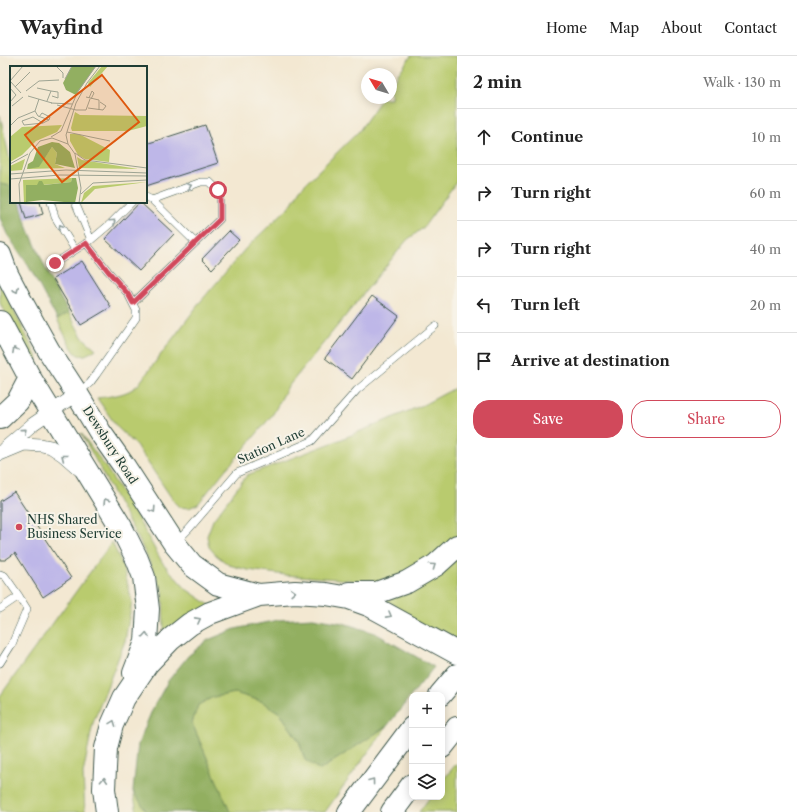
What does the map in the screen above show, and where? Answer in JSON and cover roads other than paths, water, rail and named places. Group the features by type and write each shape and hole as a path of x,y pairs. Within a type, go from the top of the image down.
{"highway":[{"name":"Dewsbury Road","path":"0,255 7,274 49,351 100,432 174,543 192,565 218,584 259,595"},
{"path":"0,322 50,412 121,527 138,559 144,577 148,609 146,642 112,725 106,748 104,789 107,812"},
{"path":"0,418 18,401 30,378"},
{"path":"124,698 147,664 171,639 190,624 210,613 259,595 295,592 326,594 376,593 407,582 436,565 457,546"},
{"path":"326,594 349,598 372,606 457,653"},
{"path":"445,743 457,728"},
{"path":"349,812 409,732"},
{"path":"392,812 409,789"}],"street":[{"path":"0,453 32,424 77,394"},
{"path":"0,453 24,444 50,447 63,455 94,482"}],"lane":[{"path":"133,303 220,219 220,199 218,190 210,182 201,182 149,198 195,242"},
{"path":"51,203 55,217 75,250"},
{"path":"74,203 89,241 108,271 128,294 136,310 136,318 96,375 90,383 77,394"},
{"path":"55,263 89,241 110,224 131,203"},
{"name":"Station Lane","path":"174,543 189,529 237,473 312,441 357,390 435,326"},
{"path":"0,574 6,576 27,609 12,644 0,663"},
{"path":"0,609 19,596"},
{"path":"0,652 12,644"}],"place":[{"name":"NHS Shared Business Service","path":"19,527"}]}
